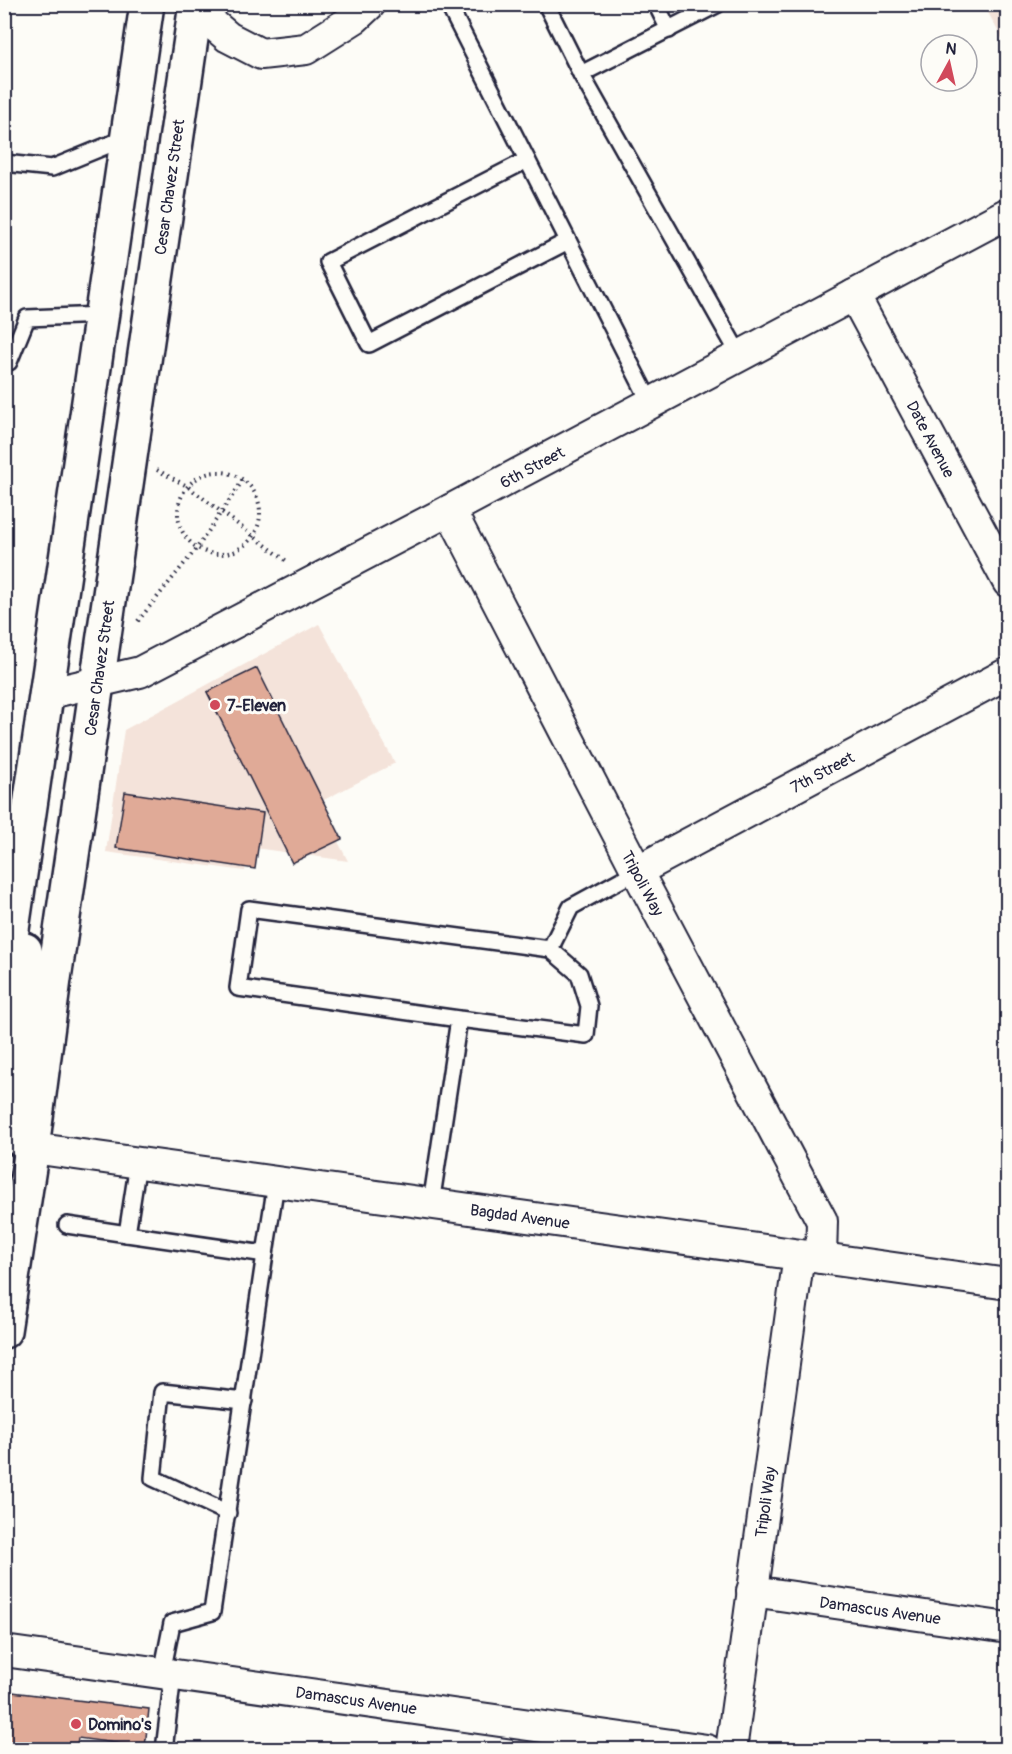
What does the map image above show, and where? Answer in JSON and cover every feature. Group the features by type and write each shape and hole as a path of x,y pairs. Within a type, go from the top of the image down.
{"main road":[{"path":"4,984 147,4"},
{"name":"Cesar Chavez Street","path":"4,1331 195,7"},
{"path":"16,901 29,970 9,1115 17,1137 32,1148"}],"street":[{"path":"195,7 228,37 261,54 306,49 355,18 370,4"},
{"name":"6th Street","path":"46,694 140,672 651,404 1008,213"},
{"name":"Date Avenue","path":"854,296 1008,582"},
{"name":"Tripoli Way","path":"450,510 822,1221 810,1257 752,1591 730,1749"},
{"name":"7th Street","path":"637,871 1008,673"},
{"name":"Bagdad Avenue","path":"32,1148 1008,1284"},
{"name":"Damascus Avenue","path":"752,1591 1008,1628"},
{"name":"Damascus Avenue","path":"4,1651 707,1749"}],"lane":[{"path":"448,4 651,404"},
{"path":"546,4 580,74 740,356"},
{"path":"656,4 669,30"},
{"path":"580,74 718,4"},
{"path":"4,163 52,168 128,136"},
{"path":"527,160 328,262 369,344 568,241"},
{"path":"4,363 9,362 27,318 102,315"},
{"path":"550,949 572,907 637,871"},
{"path":"249,909 550,949 579,974 589,1006 585,1035 459,1019 238,988 249,909"},
{"path":"431,1204 459,1019"},
{"path":"126,1234 138,1163"},
{"path":"164,1749 172,1623 212,1612 276,1183"},
{"path":"67,1225 265,1254"},
{"path":"228,1513 153,1478 162,1392 244,1401"}],"path":[{"path":"210,472 223,472 243,480 255,494 259,506 259,519 252,536 247,543 236,550 223,554 210,553 197,548 186,538 177,512 180,498 187,486 198,477 210,472"},
{"path":"132,629 197,548 243,480"},
{"path":"187,486 314,581"}],"shaded area":[{"path":"984,5 1007,5 1007,48"},
{"path":"319,624 395,763 318,803 348,861 248,847 245,871 106,852 124,730"}],"building":[{"path":"257,668 342,839 292,863 207,692"},
{"path":"125,792 263,813 255,869 116,848"},
{"name":"Domino's","path":"4,1691 149,1709 145,1747 78,1738 76,1750 4,1750"}],"place":[{"name":"7-Eleven","path":"215,705"},
{"name":"Domino's","path":"76,1724"}]}
